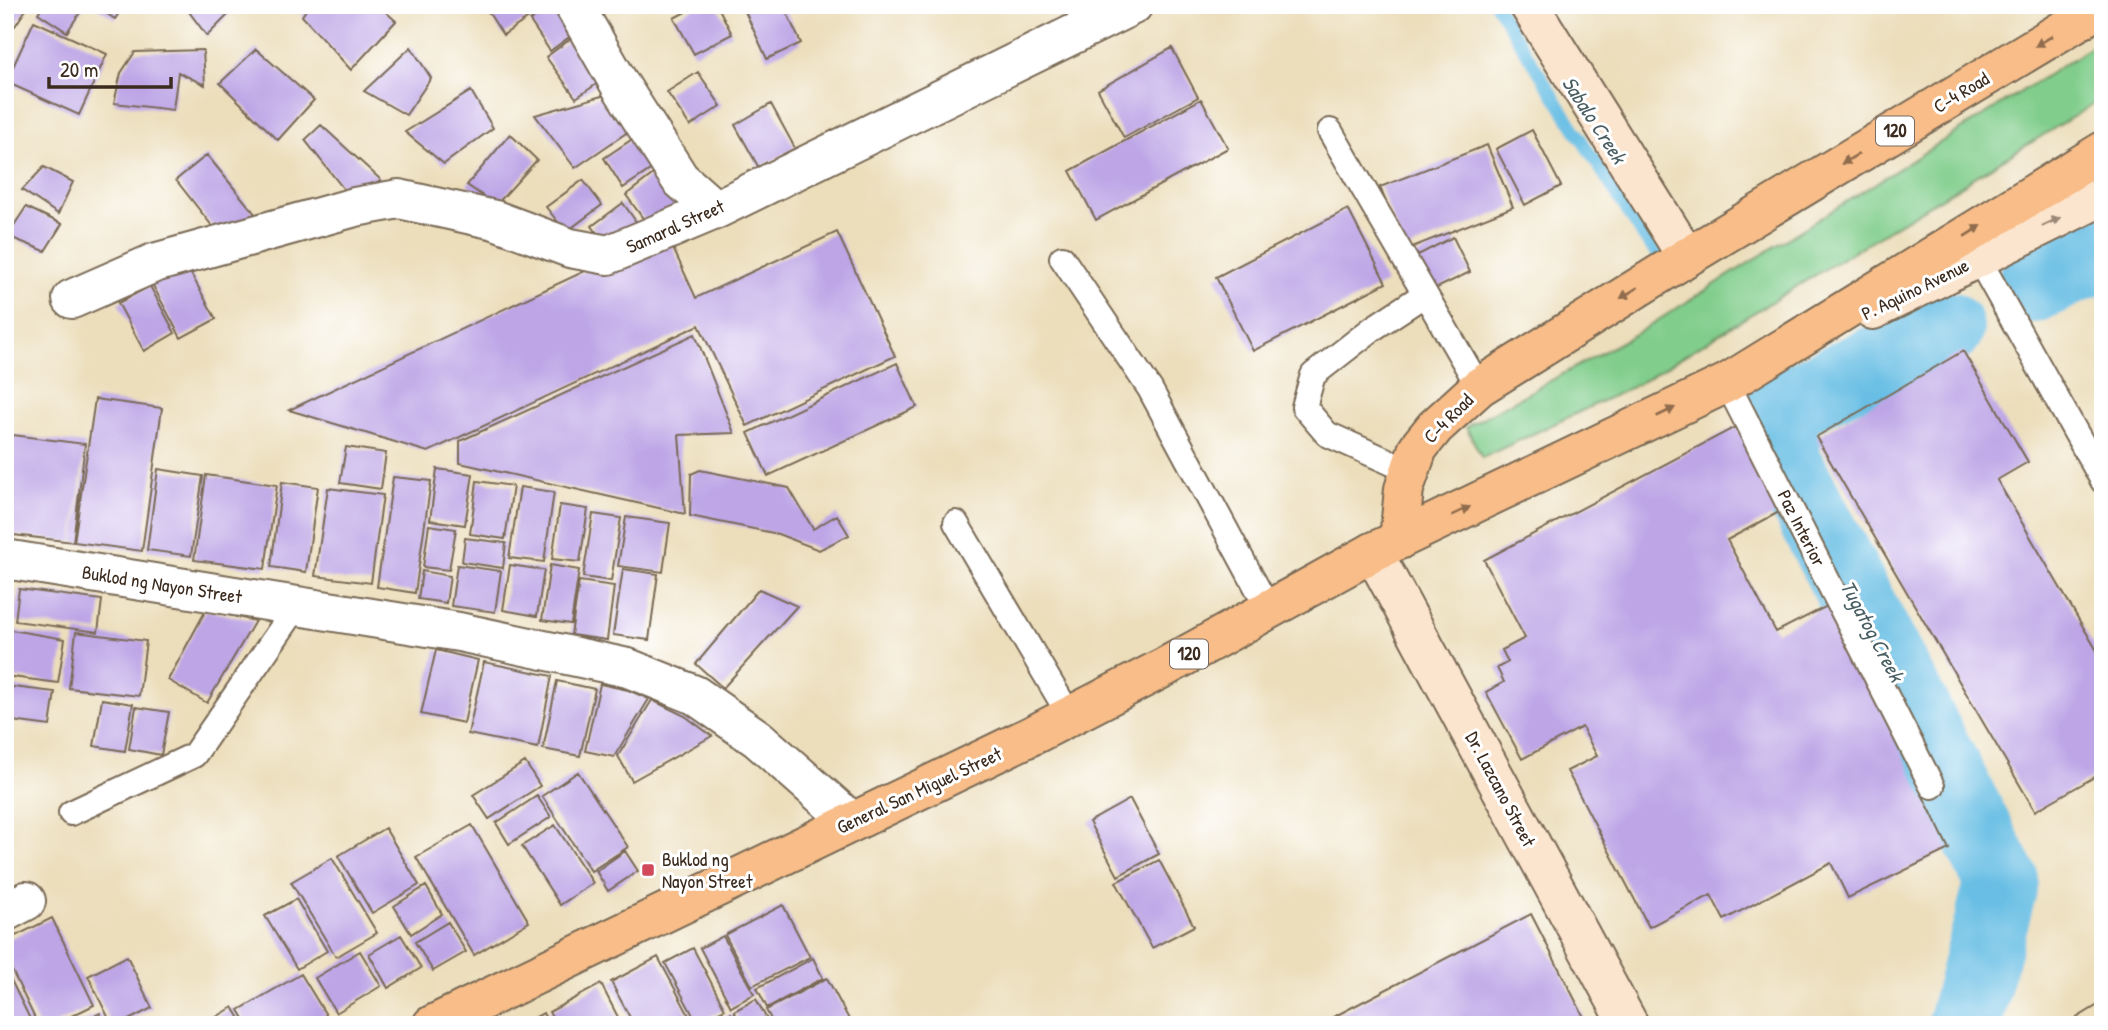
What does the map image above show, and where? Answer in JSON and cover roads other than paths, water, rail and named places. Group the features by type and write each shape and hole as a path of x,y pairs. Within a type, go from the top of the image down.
{"highway":[{"name":"C-4 Road","path":"1386,546 1418,448 1435,427 1479,387 2103,6"},
{"name":"120","path":"1386,546 1727,383 2103,151"},
{"name":"General San Miguel Street","path":"432,1025 1070,716 1386,546"}],"street":[{"path":"573,5 680,179 715,210"},
{"name":"Samaral Street","path":"72,299 154,263 355,207 399,199 495,219 570,248 608,255 715,210 1133,5"},
{"path":"1530,5 1688,257"},
{"name":"P. Aquino Avenue","path":"1727,383 2103,196"},
{"name":"Dr. Lazcano Street","path":"1386,546 1629,1025"},
{"name":"Buklod ng Nayon Street","path":"5,559 459,632 628,668 695,695 758,739 851,821"}],"lane":[{"path":"1329,131 1479,387"},
{"path":"1062,258 1150,389 1269,610"},
{"path":"1978,258 2103,481"},
{"path":"1409,471 1327,434 1304,407 1313,375 1373,329 1425,294"},
{"name":"Paz Interior","path":"1727,383 1932,786"},
{"path":"956,523 1070,716"},
{"path":"71,813 194,755 297,606"}],"waterway":[{"name":"Sabalo Creek","path":"1496,5 1658,256"},
{"name":"Tugatog Creek","path":"2033,286 2103,253"},
{"name":"Tugatog Creek","path":"1947,328 1778,409 1785,462 2002,881 1964,1025"},
{"name":"Sabalo Creek","path":"1763,389 1778,409"}],"place":[{"name":"Buklod ng Nayon Street","path":"648,870"}]}
